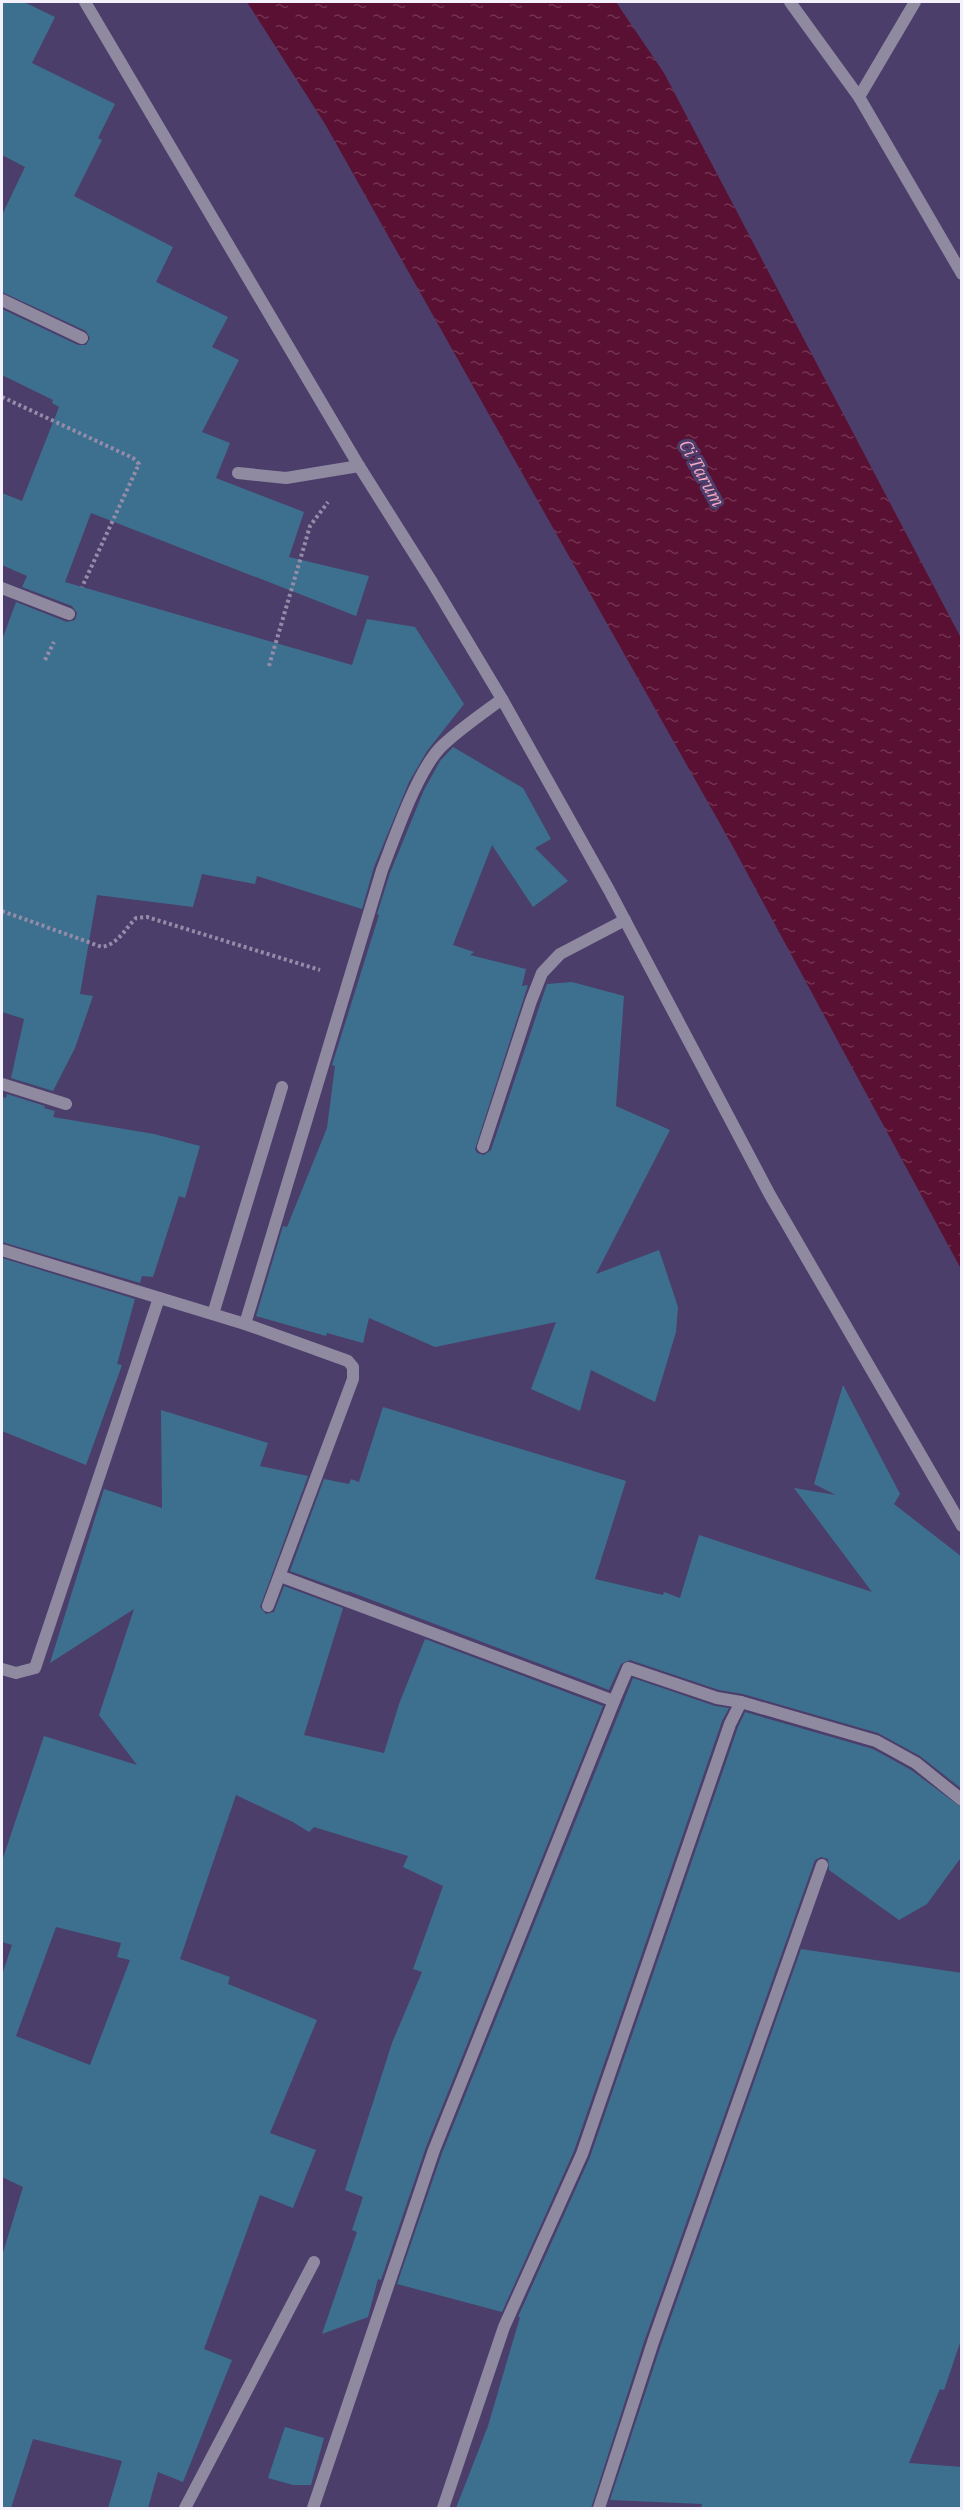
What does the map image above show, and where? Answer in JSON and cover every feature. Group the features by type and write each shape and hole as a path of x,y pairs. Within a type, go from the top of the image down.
{"street":[{"path":"85,2 361,470 502,699 625,920 770,1195 962,1526"},
{"path":"790,2 859,97 962,274"},
{"path":"859,97 915,2"},
{"path":"2,300 82,338"},
{"path":"238,473 286,478 361,470"},
{"path":"2,588 69,614"},
{"path":"245,1324 382,870 401,821 425,770 441,746 502,699"},
{"path":"483,1147 542,973 560,954 625,920"},
{"path":"2,1084 66,1104"},
{"path":"213,1314 282,1088"},
{"path":"2,1250 245,1324 348,1361 353,1367 353,1379 268,1606"},
{"path":"2,1669 16,1673 35,1668 159,1298"},
{"path":"280,1576 614,1701"},
{"path":"313,2508 435,2150 628,1668 717,1698 741,1702 876,1741 916,1763 962,1800"},
{"path":"443,2508 504,2327 582,2154 730,1724 741,1702"},
{"path":"599,2508 654,2342 822,1864"},
{"path":"186,2508 314,2262"}],"path":[{"path":"2,397 133,458 139,464 45,660"},
{"path":"269,666 310,526 326,504 361,470"},
{"path":"2,911 102,947 111,946 136,918 147,917 350,979"}],"water":[{"name":"Ci Tarum","path":"247,2 616,2 664,73 961,638 961,1269 732,845 325,124"}],"building":[{"path":"2,2 24,2 55,17 32,63 115,104 98,138 102,140 74,196 173,247 156,282 228,317 212,347 239,360 202,432 230,443 216,478 304,512 289,557 369,576 356,616 91,513 65,582 352,665 367,619 415,627 464,704 427,751 409,782 374,867 362,909 257,876 255,884 202,874 193,907 97,895 80,994 93,996 75,1048 53,1091 11,1078 24,1019 2,1012 2,640 16,602 67,622 75,620 77,613 72,606 22,587 27,576 2,565 2,493 22,501 59,407 52,403 53,400 2,375 2,309 78,345 86,345 90,338 86,331 2,292 2,215 25,167 2,155"},
{"path":"453,747 523,788 551,839 535,848 568,881 533,907 492,845 453,945 474,952 470,955 526,969 522,986 528,985 475,1149 477,1153 484,1155 491,1150 547,984 572,982 624,996 616,1106 670,1130 596,1274 659,1250 678,1307 676,1332 655,1402 591,1370 580,1411 531,1389 556,1322 435,1347 369,1318 363,1343 327,1333 326,1336 256,1316 283,1226 287,1227 327,1128 335,1066 332,1065 390,873 424,790 440,761"},
{"path":"7,1094 55,1111 53,1117 154,1134 200,1146 185,1198 179,1196 153,1277 142,1276 140,1283 2,1242 2,1097 6,1098"},
{"path":"2,1258 135,1299 117,1364 122,1365 86,1465 2,1431"},
{"path":"843,1385 900,1494 894,1504 962,1557 962,1789 920,1756 878,1733 743,1694 719,1690 630,1660 621,1664 609,1690 290,1571 324,1479 349,1484 351,1479 359,1482 383,1407 626,1481 595,1579 663,1595 664,1592 680,1598 699,1535 872,1592 794,1488 836,1495 814,1484"},
{"path":"161,1410 268,1443 260,1466 308,1476 260,1607 266,1614 274,1612 284,1586 343,1608 304,1735 384,1753 399,1704 425,1639 603,1706 426,2147 381,2280 378,2279 368,2317 322,2334 357,2232 352,2230 363,2197 345,2190 392,2043 422,1972 413,1969 443,1886 403,1867 408,1856 314,1827 309,1832 236,1795 180,1959 230,1977 228,1984 317,2020 270,2133 316,2150 293,2208 260,2195 204,2349 232,2360 183,2482 158,2472 148,2508 108,2508 122,2461 33,2439 11,2508 2,2508 2,2256 23,2187 2,2177 2,1975 12,1945 2,1942 2,1861 44,1736 137,1765 99,1715 134,1609 50,1663 104,1489 162,1508","holes":["56,1927 121,1943 117,1957 130,1960 90,2065 16,2036"]},
{"path":"633,1678 715,1706 729,1708 722,1721 574,2151 502,2312 397,2284 442,2153"},
{"path":"745,1712 873,1749 911,1770 962,1808 962,1856 927,1904 899,1920 829,1870 828,1859 821,1857 815,1860 645,2339 591,2508 456,2508 488,2426 520,2317 518,2317 590,2157"},
{"path":"801,1949 962,1973 962,2337 944,2390 940,2389 909,2463 962,2467 962,2508 701,2508 702,2504 610,2500 661,2345"},
{"path":"285,2427 324,2438 311,2485 293,2485 268,2478"}]}
